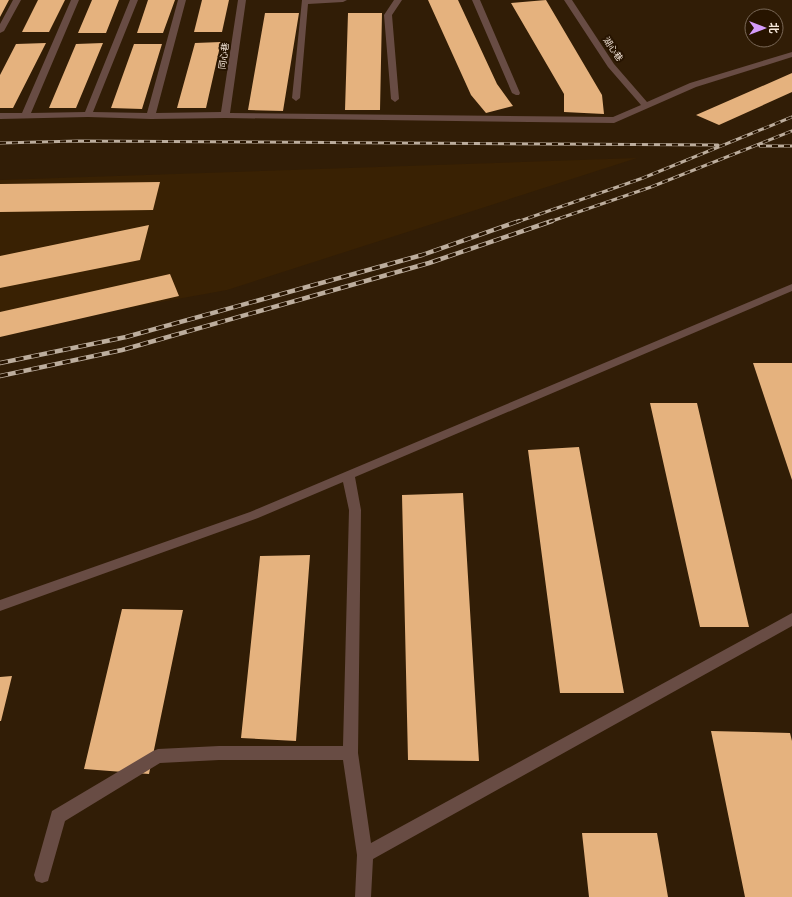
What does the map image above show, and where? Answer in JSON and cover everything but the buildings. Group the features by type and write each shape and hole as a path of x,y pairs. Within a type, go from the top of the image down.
{"street":[{"path":"0,31 17,0"},
{"path":"25,116 75,0"},
{"path":"88,114 134,0"},
{"path":"151,116 182,0"},
{"name":"同心巷","path":"225,115 242,0"},
{"path":"296,98 305,2 343,0"},
{"path":"395,98 388,15 398,0"},
{"path":"476,0 516,92"},
{"name":"湖心巷","path":"568,0 611,65 646,106"},
{"path":"0,116 88,114 151,116 225,115 614,120 693,85 792,54"},
{"path":"0,606 254,515 792,287"},
{"path":"348,475 355,510 350,753 365,855 363,897"},
{"path":"365,855 792,619"},
{"path":"42,875 58,816 158,756 219,753 350,753"}],"shaded area":[{"path":"637,158 227,290 0,331 0,180"}],"railway":[{"path":"517,222 643,178 792,117"},
{"path":"549,222 651,187 792,131"},
{"path":"0,143 79,141 718,145"},
{"path":"760,146 792,146"},
{"path":"0,363 126,337 422,255 519,221"},
{"path":"0,376 122,350 429,263 552,221"}]}
